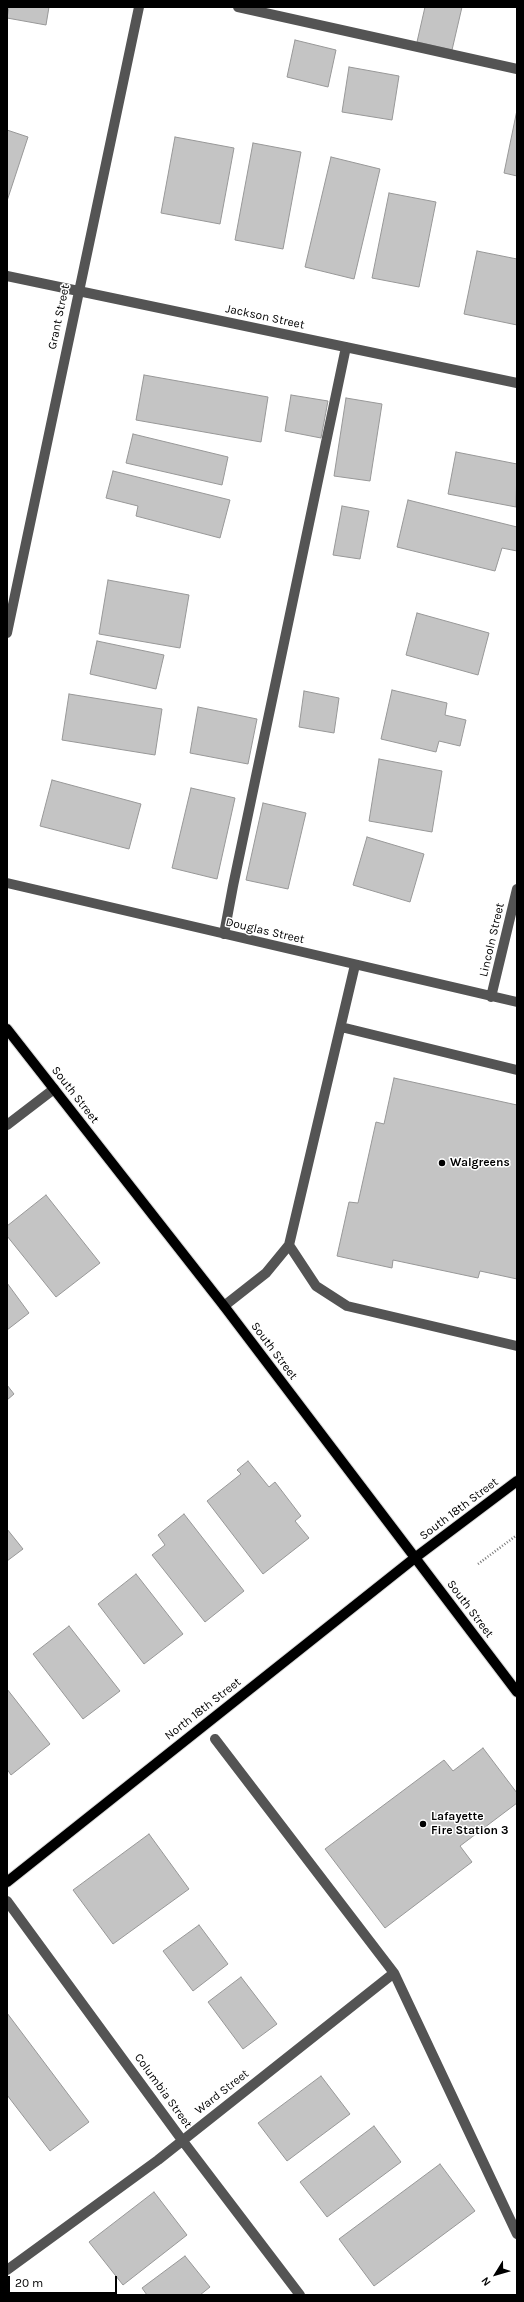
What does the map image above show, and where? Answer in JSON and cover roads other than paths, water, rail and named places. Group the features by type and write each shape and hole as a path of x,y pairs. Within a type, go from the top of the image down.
{"main road":[{"name":"South Street","path":"7,1028 224,1306 517,1692"},
{"name":"South 18th Street","path":"416,1557 517,1481"},
{"name":"North 18th Street","path":"7,1882 416,1557"}],"street":[{"name":"Grant Street","path":"7,633 78,290 139,7"},
{"path":"238,7 517,69"},
{"name":"Jackson Street","path":"7,276 517,383"},
{"path":"224,934 234,878 346,347"},
{"name":"Douglas Street","path":"7,883 491,998 517,1002"},
{"name":"Lincoln Street","path":"491,998 517,889"},
{"path":"224,1306 266,1273 289,1246 355,965"},
{"path":"341,1026 517,1070"},
{"path":"7,1125 54,1089"},
{"path":"289,1246 316,1286 347,1306 517,1346"},
{"path":"215,1739 394,1973 517,2234"},
{"name":"Columbia Street","path":"7,1900 182,2140 300,2295"},
{"name":"Ward Street","path":"7,2270 158,2160 394,1973"}],"place":[{"name":"Walgreens","path":"442,1163"},
{"name":"Lafayette Fire Station 3","path":"423,1824"}]}
